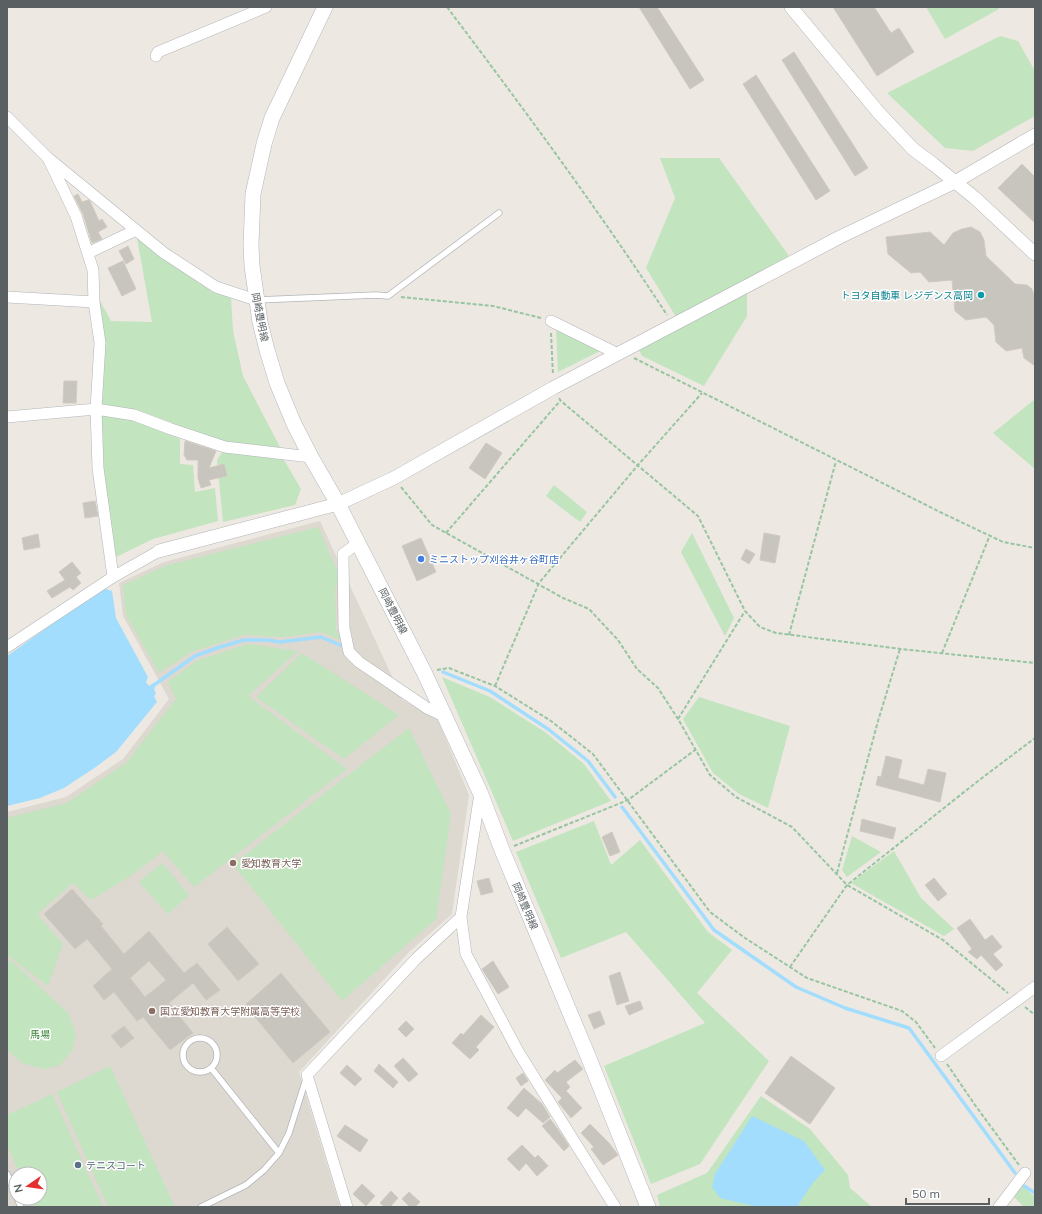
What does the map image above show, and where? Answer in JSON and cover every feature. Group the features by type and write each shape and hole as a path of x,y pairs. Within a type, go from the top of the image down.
{"main road":[{"name":"岡崎豊明線","path":"325,7 272,118 258,166 253,194 250,245 256,300 267,350 277,382 294,424 338,504 424,672 480,792 502,850 588,1056 648,1207"}],"street":[{"path":"156,56 158,52 266,7"},
{"path":"791,7 879,113 913,149 975,198 1035,254"},
{"path":"7,117 48,158 164,254 216,287 256,300"},
{"path":"7,647 113,577 159,551 338,504 394,478 553,388 840,237 955,182 1035,135"},
{"path":"48,158 76,216 93,270 94,302 100,343 96,409 98,468 113,577"},
{"path":"88,253 136,230"},
{"path":"7,297 94,302"},
{"path":"551,321 622,352"},
{"path":"7,417 96,409 134,415 225,447 311,457"},
{"path":"358,543 343,554 344,628 350,652 359,662 421,704 444,716"},
{"path":"480,792 461,917 466,954 519,1053 615,1207"},
{"path":"347,1207 307,1075 417,958 461,917"},
{"path":"941,1056 1035,987"},
{"path":"999,1207 1025,1173"}],"lane":[{"path":"256,300 369,295 388,296 499,213"},
{"path":"199,1038 204,1038 213,1044 217,1054 211,1068 200,1072 189,1068 183,1058 183,1052 189,1042 199,1038"},
{"path":"211,1068 279,1153"},
{"path":"200,1207 246,1186 264,1170 279,1153 288,1133 307,1075"}],"path":[{"path":"447,7 561,161 627,254 673,324"},
{"path":"388,296 493,306 551,321 553,388 561,401 698,516 745,612 760,627 776,633 789,635 901,649 1035,663"},
{"path":"622,352 836,461 1003,542 1035,548"},
{"path":"495,686 539,583 638,465 702,393"},
{"path":"446,533 561,401"},
{"path":"789,635 836,461"},
{"path":"394,478 432,525 564,598 589,609 618,640 637,669 658,688 678,719 710,775 736,797 792,827 847,885 943,940 1035,1015"},
{"path":"942,653 990,535"},
{"path":"678,719 745,612"},
{"path":"837,873 878,721 901,649"},
{"path":"424,672 449,668 495,686 551,721 593,754 710,912 745,938 807,978 902,1011 916,1022 1025,1173"},
{"path":"790,967 847,885 1035,738"},
{"path":"502,850 628,800 695,750"}],"shaded area":[{"name":"愛知教育大学","path":"320,521 403,700 438,720 469,795 452,914 409,952 299,1072 340,1207 7,1207 7,812 66,797 123,759 169,699 123,616 119,583 164,562"}],"green space":[{"path":"926,7 998,7 999,9 945,39"},
{"path":"1000,36 1018,41 1035,71 1035,116 973,151 945,148 887,93"},
{"path":"660,158 719,158 789,256 676,317 646,268 675,198"},
{"path":"137,238 160,257 214,293 231,297 233,331 243,376 281,449 224,442 137,410 102,405 105,342 99,299 111,321 152,322"},
{"path":"747,293 747,316 704,386 642,356 639,350"},
{"path":"556,328 600,351 558,372"},
{"path":"1035,399 1035,469 993,433"},
{"path":"101,415 133,420 180,439 180,464 193,465 195,492 215,488 218,521 153,539 116,557 103,469"},
{"path":"223,451 284,460 301,489 295,505 223,522 217,460"},
{"path":"554,485 587,512 580,522 546,496"},
{"path":"318,527 340,577 335,589 336,629 341,640 321,632 284,637 244,635 191,652 159,673 126,615 123,585 165,566"},
{"path":"692,533 734,618 725,636 681,552"},
{"path":"248,644 298,651 248,696 347,769 194,887 163,851 132,875 91,900 73,883 37,914 63,944 48,986 7,955 7,818 67,803 126,763 176,699 168,682 196,661"},
{"path":"302,653 399,715 344,759 256,697"},
{"path":"442,677 490,697 545,732 584,764 611,801 513,841"},
{"path":"699,697 790,726 768,808 739,794 713,773 683,719"},
{"path":"409,728 451,814 436,919 342,1001 233,864"},
{"path":"594,821 611,865 640,840 708,932 732,950 697,993 769,1061 700,1164 651,1184 604,1066 705,1023 626,932 561,958 516,852"},
{"path":"852,836 881,852 847,877 842,870"},
{"path":"894,851 921,898 954,929 944,936 851,883"},
{"path":"162,863 189,895 168,914 139,882"},
{"name":"馬場","path":"7,960 14,963 69,1014 76,1035 72,1051 60,1065 44,1069 22,1063 7,1050"},
{"path":"110,1066 174,1205 169,1207 108,1207 57,1092"},
{"path":"52,1094 103,1207 35,1207 48,1206 48,1166 16,1166 7,1145 7,1115"},
{"path":"761,1096 810,1129 848,1175 850,1188 872,1207 660,1207 657,1195 707,1173"},
{"path":"1022,1185 1035,1197 1035,1207 1024,1207 1013,1196"}],"water":[{"path":"103,588 112,591 116,618 148,677 146,682 149,686 153,683 156,694 154,696 157,702 116,752 93,769 64,788 40,798 7,806 7,656"},
{"path":"752,1116 804,1141 825,1170 812,1184 797,1207 758,1207 720,1198 712,1187 715,1174"}],"building":[{"path":"639,7 657,7 704,80 690,89"},
{"path":"833,7 874,7 891,33 899,28 914,52 877,76"},
{"path":"794,52 868,168 855,176 782,60"},
{"path":"756,75 830,191 816,200 743,84"},
{"path":"1022,164 1035,177 1035,223 998,188"},
{"path":"78,194 82,202 88,200 90,201 99,221 102,219 107,227 98,232 102,239 92,243 83,214 74,196"},
{"name":"トヨタ自動車 レジデンス高岡","path":"971,227 980,232 984,240 986,256 1015,284 1027,285 1032,289 1035,298 1035,366 1024,358 1022,348 1006,351 996,342 994,325 986,317 966,320 955,311 952,280 929,282 920,272 911,273 888,254 886,237 930,232 944,245 953,233"},
{"path":"128,246 134,259 126,264 119,251"},
{"path":"123,261 136,289 122,296 108,268"},
{"path":"64,381 77,381 76,403 63,403"},
{"path":"185,441 216,451 209,468 224,464 227,476 209,480 211,485 201,488 198,478 198,460 187,460 184,455"},
{"path":"486,443 502,453 485,479 469,468"},
{"path":"95,501 98,516 85,518 83,503"},
{"path":"764,533 780,536 775,563 760,560"},
{"path":"38,534 40,547 24,550 22,538"},
{"path":"421,538 436,572 417,581 402,546"},
{"path":"746,549 755,554 749,564 741,559"},
{"path":"72,562 81,573 76,577 81,583 73,590 70,587 52,598 47,591 65,580 59,572"},
{"path":"886,756 902,760 898,778 924,785 928,769 946,773 940,802 876,785 878,776 881,777"},
{"path":"862,819 896,828 893,839 860,831"},
{"path":"612,832 620,852 610,856 602,837"},
{"path":"489,878 493,892 481,895 477,881"},
{"path":"934,878 947,894 938,901 925,885"},
{"path":"72,889 103,924 101,926 124,954 149,931 184,973 197,963 220,990 206,1000 193,983 169,1003 193,1033 170,1050 143,1017 137,1021 114,992 104,1000 93,986 112,969 87,939 75,949 44,914","holes":["149,961 166,980 145,997 130,978"]},
{"path":"970,919 985,940 992,935 1002,947 993,954 1003,965 996,971 981,955 977,959 968,952 972,949 957,928"},
{"path":"227,927 259,964 238,981 208,944"},
{"path":"493,961 509,987 498,994 482,969"},
{"path":"620,972 629,1001 617,1005 609,976"},
{"path":"281,973 330,1032 293,1063 245,1005"},
{"path":"640,1001 643,1009 629,1015 625,1006"},
{"path":"600,1011 605,1024 594,1029 588,1015"},
{"path":"481,1015 494,1027 476,1047 479,1050 470,1059 452,1043 461,1033 463,1035"},
{"path":"406,1021 414,1029 406,1037 398,1029"},
{"path":"124,1026 134,1038 121,1048 111,1036"},
{"path":"791,1056 835,1088 810,1124 765,1093"},
{"path":"403,1058 418,1074 409,1082 394,1066"},
{"path":"575,1060 583,1069 566,1082 570,1087 566,1091 582,1108 571,1118 558,1102 562,1098 545,1080 555,1070 557,1073"},
{"path":"379,1064 398,1082 393,1088 374,1071"},
{"path":"347,1065 362,1079 355,1086 340,1073"},
{"path":"523,1073 528,1081 521,1086 516,1078"},
{"path":"524,1088 542,1104 550,1117 543,1123 526,1108 518,1117 507,1108"},
{"path":"550,1119 569,1146 564,1151 542,1126"},
{"path":"590,1124 609,1143 618,1155 603,1165 591,1149 594,1147 581,1133"},
{"path":"345,1125 368,1140 360,1152 337,1136"},
{"path":"522,1145 535,1158 538,1155 548,1166 537,1176 526,1163 519,1171 507,1159"},
{"path":"362,1184 375,1196 366,1206 353,1194"},
{"path":"391,1191 398,1198 390,1207 385,1207 380,1203"},
{"path":"409,1192 420,1202 415,1207 410,1207 402,1199"}],"waterway":[{"path":"154,685 195,656 244,640 267,640 280,642 321,637 345,647"},
{"path":"443,672 490,691 548,729 588,761 615,797"},
{"path":"622,807 714,930 796,987 845,1008 909,1028 1015,1173"},
{"path":"1024,1186 1035,1193"}],"place":[{"name":"トヨタ自動車 レジデンス高岡","path":"981,295"},
{"name":"ミニストップ刈谷井ヶ谷町店","path":"421,559"},
{"name":"愛知教育大学","path":"233,863"},
{"name":"国立愛知教育大学附属高等学校","path":"152,1011"},
{"name":"テニスコート","path":"78,1165"}]}
